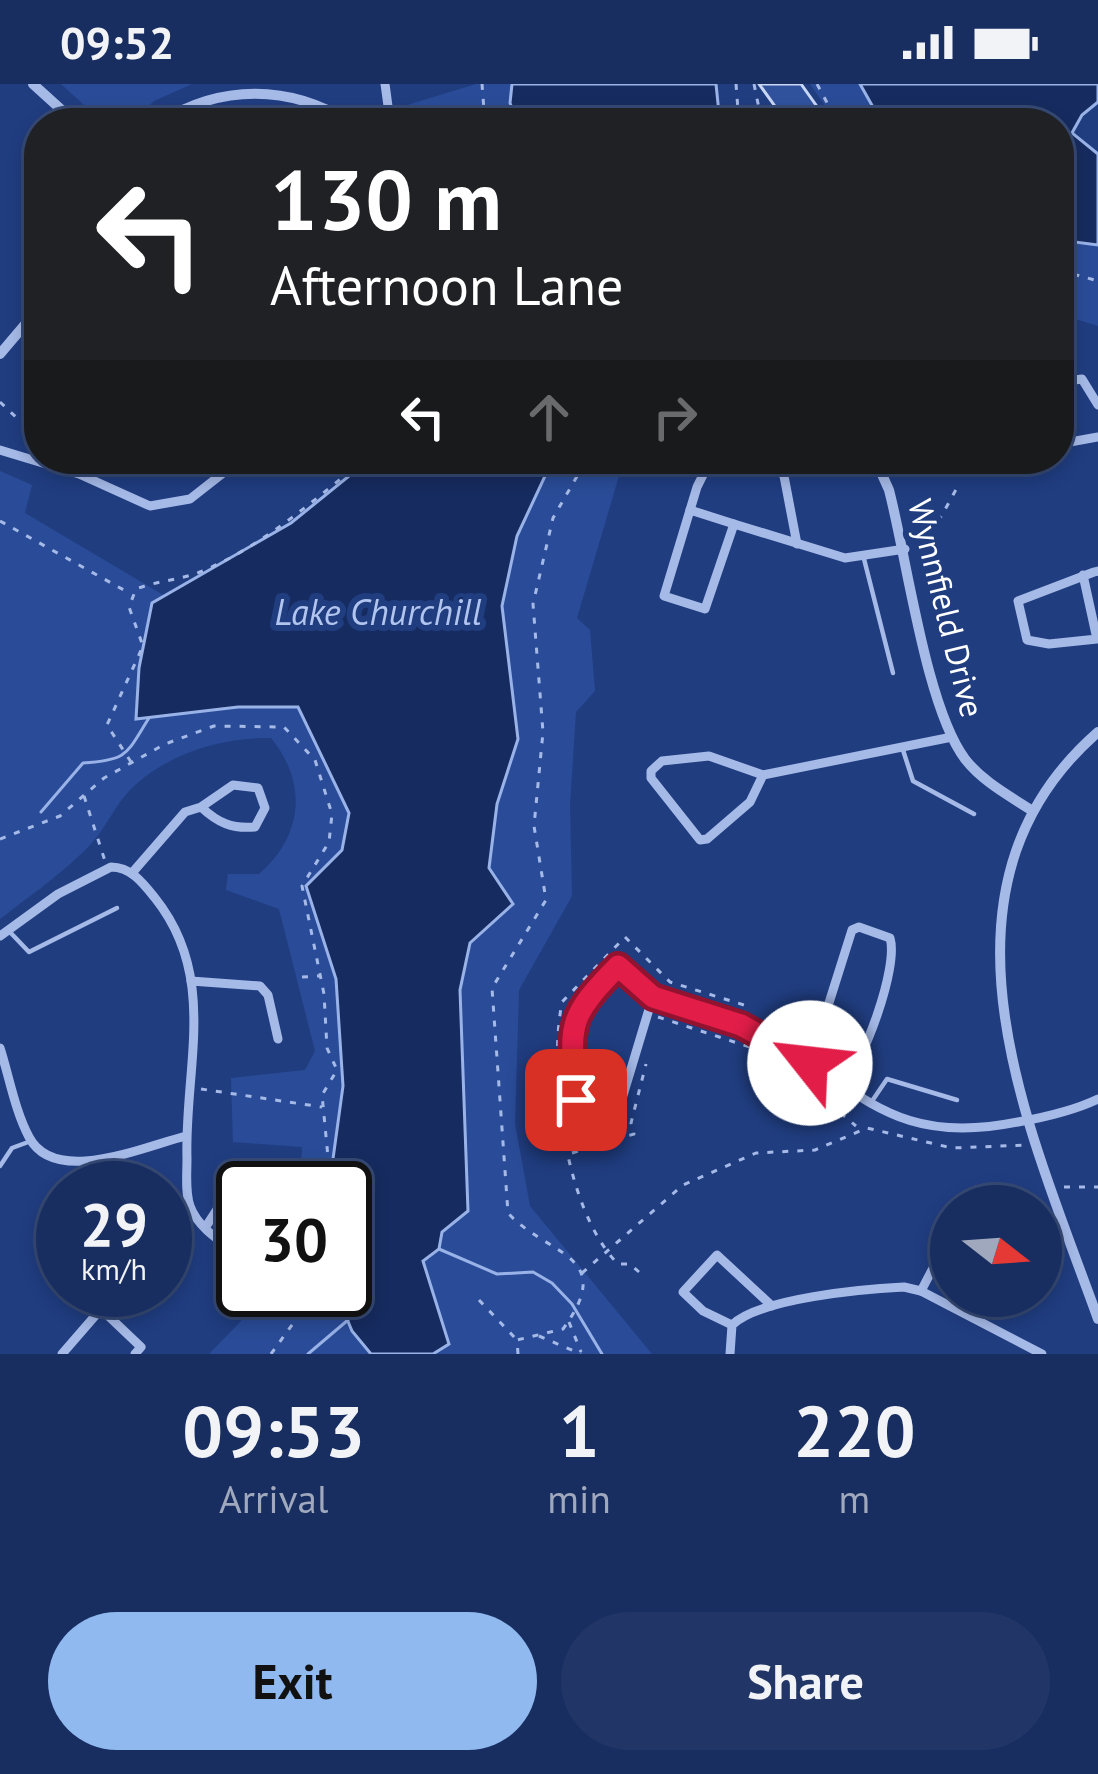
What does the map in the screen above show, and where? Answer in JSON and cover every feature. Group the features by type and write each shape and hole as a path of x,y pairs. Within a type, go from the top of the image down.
{"street":[{"path":"33,84 59,108"},
{"path":"186,108 202,99 266,91 296,95 322,108"},
{"path":"0,354 24,326"},
{"path":"1074,380 1082,379 1098,405"},
{"path":"79,474 149,506 190,499 222,474"},
{"path":"705,474 664,596 705,609 734,524"},
{"path":"782,474 797,544"},
{"name":"Wynnfield Drive","path":"880,474 901,535 938,700 952,737 984,779 1031,810"},
{"path":"690,510 845,558 904,549"},
{"path":"1083,575 1097,639 1049,644 1027,640 1018,601 1083,575 1098,571"},
{"path":"1046,1185 1002,997 997,948 1007,871 1031,810 1057,773 1098,732"},
{"path":"764,775 751,802 707,839 700,839 650,771 662,760 709,756 764,775 952,737"},
{"path":"132,873 185,812 233,785 247,783 258,788 265,808 255,827 242,828 219,822 201,807"},
{"path":"4,933 58,894 108,868 132,873 167,913 191,981 197,1019 185,1136 191,1208 216,1236"},
{"path":"810,1063 851,930 880,932 890,938 890,961 859,1069 842,1086"},
{"path":"653,997 615,1122 579,1136 571,1026 578,1007 618,966 653,997 741,1025 887,1114 948,1131 1029,1120 1098,1099"},
{"path":"191,981 260,986 268,994 278,1039"},
{"path":"0,1048 31,1141 58,1160 78,1164 185,1136"},
{"path":"206,1228 216,1212"},
{"path":"1062,1229 1098,1319"},
{"path":"732,1325 703,1311 683,1292 717,1255 772,1306"},
{"path":"921,1291 930,1274"},
{"path":"730,1354 732,1325 742,1316 772,1306 888,1288 921,1291 1042,1354"},
{"path":"62,1354 100,1309 141,1347 134,1354"}],"lane":[{"path":"863,555 893,674"},
{"path":"902,747 913,782 974,814"},
{"path":"4,933 28,952 117,908"},
{"path":"871,1104 887,1079 957,1100"},
{"path":"0,1166 12,1148 31,1141"}],"path":[{"path":"0,402 24,425"},
{"path":"127,759 107,725 143,646 130,607 132,595 139,587 200,572 229,557 298,514 347,474"},
{"path":"517,1340 556,1332 582,1301 582,1274 556,1245 508,1214 492,988 546,900 534,826 543,732 533,604 553,518 578,474"},
{"path":"901,535 937,524 958,486"},
{"path":"0,521 132,595"},
{"path":"0,838 60,816 127,759 152,749 214,726 290,730 315,760 332,814 329,842 302,886 321,976 327,1048 337,1070 322,1095 327,1161"},
{"path":"84,796 108,868"},
{"path":"639,1272 629,1264 618,1264 592,1234 556,1104 562,1002 625,937 670,982 743,1004"},
{"path":"302,977 321,976"},
{"path":"656,1017 771,1054 859,1129 952,1148 1036,1145"},
{"path":"189,1087 324,1107"},
{"path":"582,1274 682,1185 713,1168 756,1153 826,1147 859,1129"},
{"path":"1062,1190 1098,1187"},
{"path":"479,1300 517,1340 518,1354"},
{"path":"271,1354 298,1317"},
{"path":"569,1321 581,1354"},
{"path":"536,1334 581,1354"}],"shaded area":[{"path":"61,84 192,84 146,108 87,108"},
{"path":"476,84 512,84 512,108 404,106"},
{"path":"810,84 860,84 874,108 827,108"},
{"path":"1074,242 1098,245 1098,326 1074,319"},
{"path":"0,471 32,485 25,513 165,596 152,603 238,707 298,707 350,813 342,850 306,886 336,979 343,1086 333,1161 301,1161 302,1147 233,1142 231,1078 305,1070 315,1051 279,909 226,890 228,874 259,874 285,843 292,826 295,791 291,773 271,738 209,746 150,773 120,802 87,848 0,919"},
{"path":"546,474 620,474 577,618 590,630 595,691 576,712 570,805 572,896 519,990 515,1124 530,1206 652,1354 433,1354 449,1343 423,1261 439,1249 460,990 489,868 497,804 518,739 502,606 517,536"},
{"path":"245,1317 346,1317 371,1354 209,1354"}],"water":[{"path":"512,84 716,84 718,108 512,108"},
{"path":"860,84 1098,84 1098,102 1074,129 1074,108 874,108"},
{"path":"1074,135 1098,154 1098,245 1074,242"},
{"name":"Lake Churchill","path":"351,474 546,474 517,536 502,606 518,739 497,804 489,868 513,904 470,943 460,990 468,1211 442,1232 439,1249 423,1261 449,1344 433,1354 371,1354 346,1317 372,1317 372,1161 333,1161 343,1086 336,979 306,886 342,850 349,813 298,707 238,707 136,719 139,668 152,603 291,523"}],"building":[{"path":"759,84 801,84 818,108 776,108"}],"waterway":[{"path":"41,812 83,763 125,753 149,718"},
{"path":"439,1249 497,1274 533,1272 552,1283 572,1304 602,1354"},
{"path":"308,1354 348,1320"}],"route":[{"path":"576,1100 571,1026 578,1007 618,966 653,997 741,1025 810,1063"}]}
